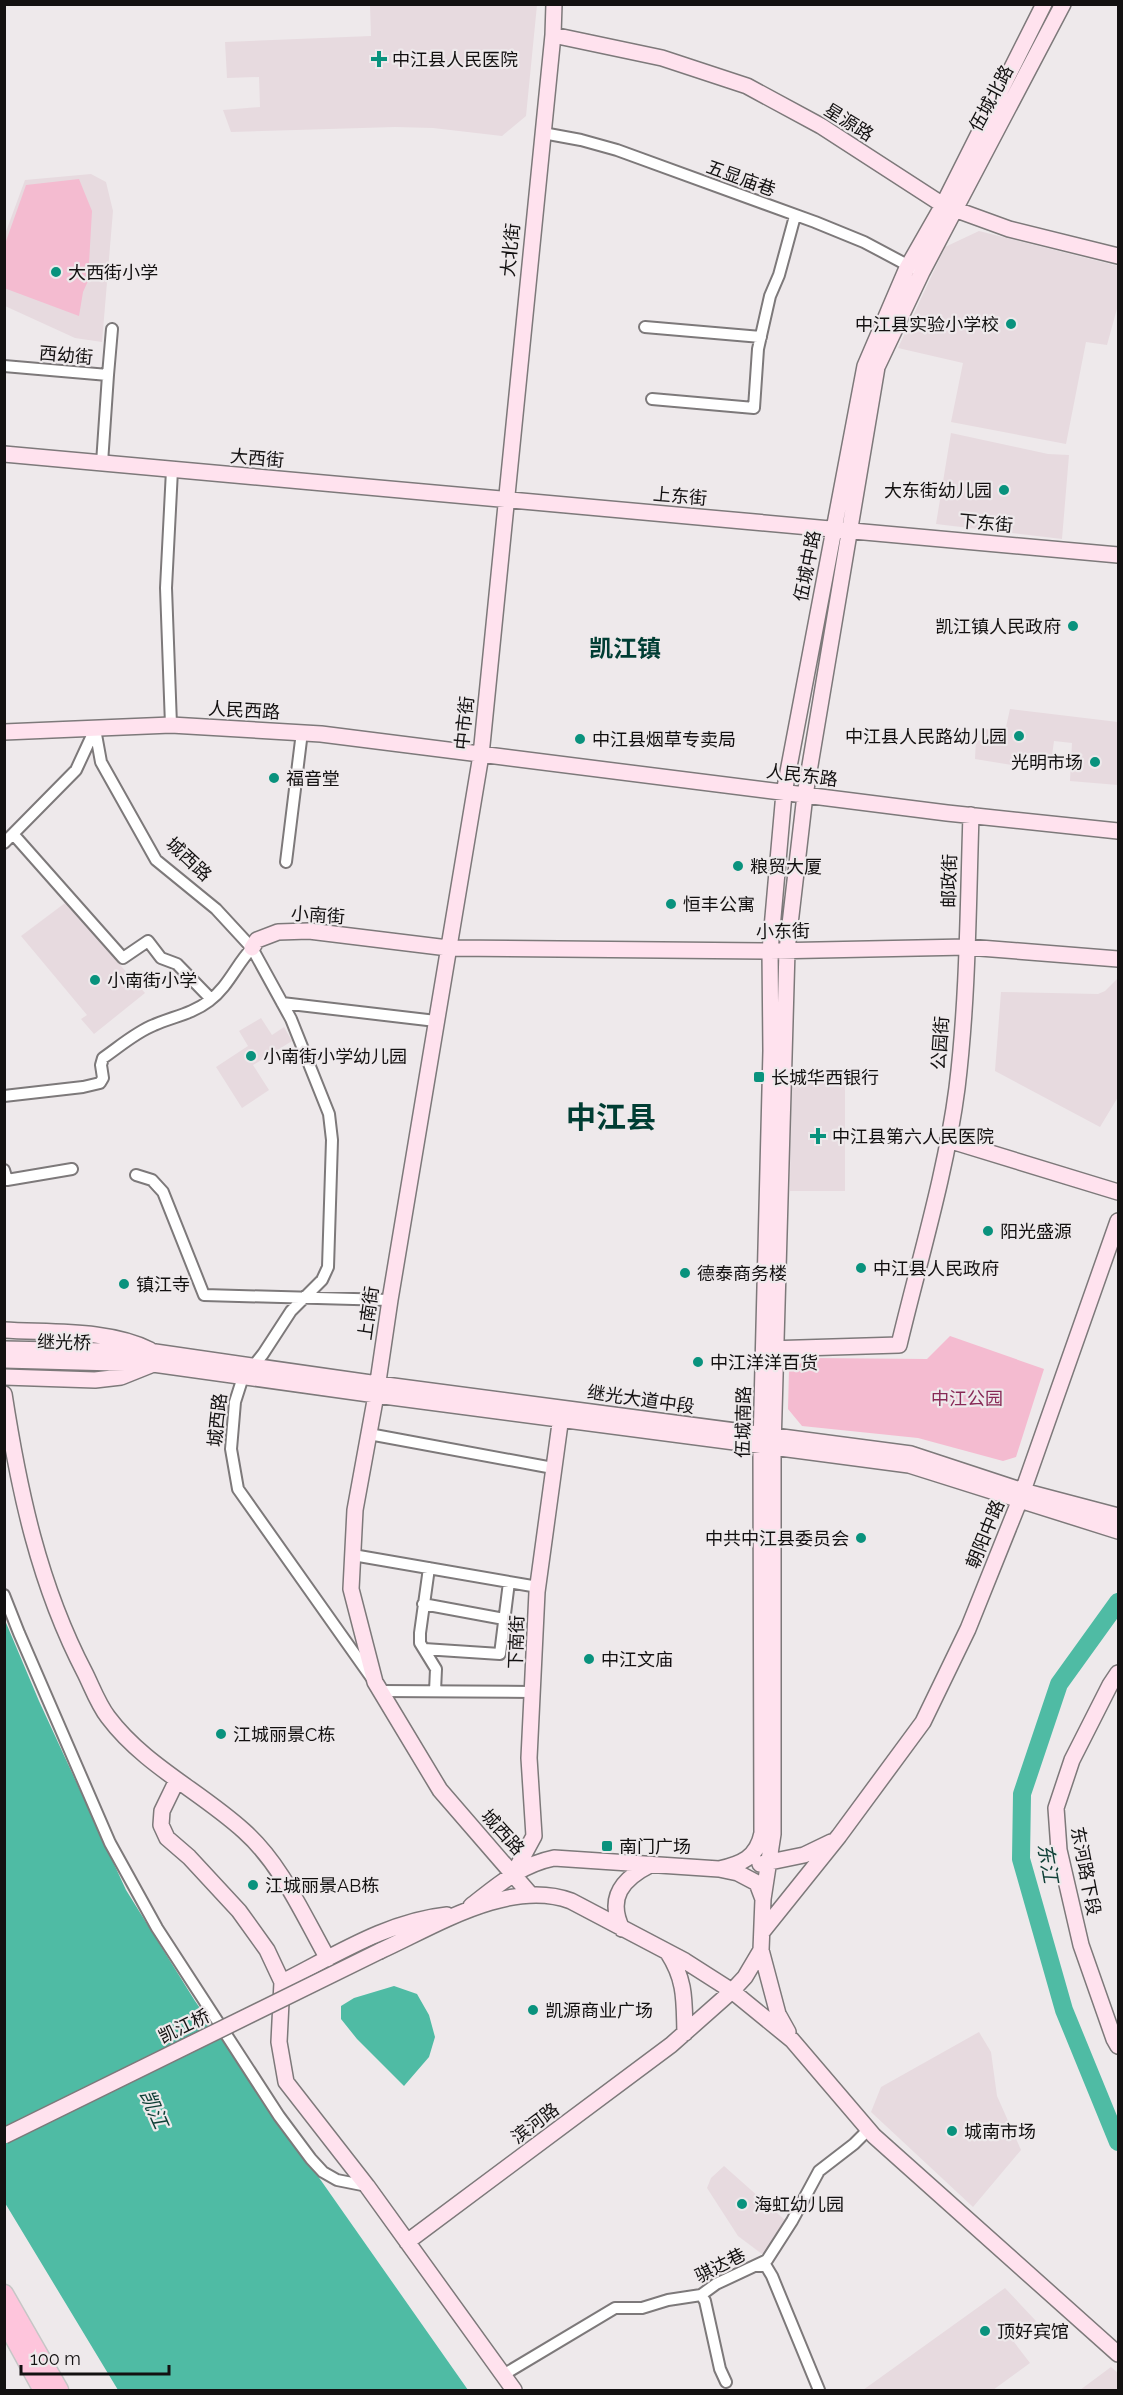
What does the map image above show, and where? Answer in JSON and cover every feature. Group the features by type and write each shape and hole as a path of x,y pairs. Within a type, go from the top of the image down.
{"main road":[{"path":"4,2294 50,2388"},
{"path":"4,2319 50,2388"}],"street":[{"name":"大北街","path":"506,500 553,35 554,4"},
{"name":"伍城北路","path":"948,207 1044,4"},
{"name":"伍城北路","path":"948,207 1063,4"},
{"name":"星源路","path":"553,35 662,58 747,86 821,126 948,207 1009,229 1119,256"},
{"name":"五显庙巷","path":"543,133 617,150 864,242 915,268"},
{"name":"伍城中路","path":"770,951 784,793 865,366 878,333 948,207"},
{"path":"651,399 754,408 755,374 761,338 770,296 780,275 795,216"},
{"name":"伍城中路","path":"787,950 805,795 877,367 915,268"},
{"path":"645,327 761,338"},
{"path":"108,375 111,329"},
{"name":"西幼街","path":"4,366 108,375 102,463"},
{"name":"大西街","path":"4,454 506,500"},
{"path":"171,725 166,588 172,470"},
{"name":"上东街","path":"506,500 850,531"},
{"name":"中市街","path":"448,948 481,755 506,500"},
{"name":"下东街","path":"850,531 1119,555"},
{"name":"人民西路","path":"4,732 171,725 302,732 481,755"},
{"path":"4,843 76,770 95,729"},
{"name":"城西路","path":"95,729 101,762 156,860 216,909 252,948 282,1003 329,1114 332,1140 328,1267 322,1280 291,1311 250,1370 235,1402 231,1449 238,1489 377,1686 440,1790 530,1894"},
{"path":"286,862 302,732"},
{"name":"人民东路","path":"481,755 784,793 1119,831"},
{"name":"邮政街","path":"967,947 971,815"},
{"path":"14,835 123,958 148,941 161,958 177,964 211,999"},
{"name":"小南街","path":"4,1096 83,1088 100,1083 103,1078 101,1065 103,1058 153,1025 178,1018 211,999 226,985 238,962 257,940 278,932 309,931 448,948"},
{"name":"小东街","path":"448,948 770,951 967,947 1119,959"},
{"name":"公园街","path":"770,1349 898,1345 948,1140 957,1087 967,947"},
{"name":"上南街","path":"377,1686 351,1589 355,1509 377,1390 448,948"},
{"name":"伍城南路","path":"718,1869 744,1862 755,1853 762,1833 767,1441 787,950"},
{"name":"伍城南路","path":"770,951 770,1349"},
{"path":"282,1003 436,1021"},
{"path":"948,1140 1119,1192"},
{"path":"4,1170 7,1180 72,1169"},
{"path":"136,1175 152,1180 163,1192 204,1295 390,1300"},
{"name":"朝阳中路","path":"762,1932 839,1836 923,1722 968,1629 1021,1496 1119,1221"},
{"path":"4,1330 106,1335 131,1340 154,1358 121,1377 103,1379 4,1377"},
{"name":"继光桥","path":"4,1349 123,1356"},
{"name":"继光大道中段","path":"123,1356 250,1370 377,1390 767,1441 909,1465 1116,1522"},
{"name":"继光桥","path":"4,1360 123,1356"},
{"path":"4,1394 16,1472 35,1551 74,1653 107,1716 137,1750 243,1830 270,1857 328,1959"},
{"name":"下南街","path":"514,1874 534,1836 529,1758 538,1587 562,1414"},
{"path":"369,1434 553,1468"},
{"name":"伍城南路","path":"761,1950 763,1899 773,1823 767,1441"},
{"path":"353,1555 538,1587"},
{"path":"429,1568 420,1642 435,1669 435,1691"},
{"path":"424,1649 500,1654 509,1582"},
{"path":"4,1595 110,1843 158,1928 279,2116 311,2159 323,2172 337,2180 367,2186"},
{"path":"423,1604 504,1619"},
{"name":"东河路下段","path":"1119,1673 1110,1685 1072,1760 1056,1808 1059,1850 1081,1945 1114,2039 1119,2046"},
{"path":"377,1686 435,1691 533,1692"},
{"path":"177,1780 162,1810 161,1825 167,1838 189,1857 239,1911 267,1950 282,1982 279,2043 286,2082 367,2186 514,2391"},
{"path":"718,1869 767,1863 804,1855 827,1845 839,1836"},
{"path":"461,1913 514,1874 536,1862 554,1858 718,1869 749,1877 757,1883 763,1899"},
{"path":"622,1929 616,1911 618,1894 622,1885 651,1864"},
{"path":"282,1982 399,1925 425,1917 461,1913 530,1894 564,1898 668,1952 732,1991 792,2040 869,2129 1119,2354"},
{"name":"凯江桥","path":"4,2136 461,1913"},
{"path":"761,1950 778,2014 792,2040"},
{"name":"滨河路","path":"407,2242 685,2033 745,1977 761,1950"},
{"path":"668,1952 679,1969 685,2033"},
{"name":"骐达巷","path":"503,2375 615,2308 642,2308 668,2300 701,2295 716,2284 767,2260 819,2171 854,2144 869,2129"},
{"path":"755,2266 766,2266 772,2276 819,2391"},
{"path":"701,2295 705,2301 720,2369 726,2382"}],"shaded area":[{"name":"中江县人民医院","path":"370,5 537,5 526,116 502,136 433,128 395,127 231,132 223,110 260,107 259,77 227,78 225,42 371,36"},
{"name":"大西街小学","path":"91,174 106,182 113,211 102,342 75,338 5,306 4,237 25,180"},
{"name":"中江县实验小学校","path":"979,231 1118,266 1118,305 1107,345 1086,342 1066,444 951,422 963,363 898,348 945,247"},
{"name":"大东街幼儿园","path":"951,433 1048,454 1069,455 1062,539 936,524"},
{"path":"1010,709 1118,722 1118,785 1070,781 1072,743 1054,741 1052,756 1040,754 1040,761 1031,761 1030,768 975,759 976,740 983,741 984,729 1002,731 1006,727"},
{"name":"小南街小学","path":"65,903 145,993 94,1034 81,1019 87,1015 21,936"},
{"path":"1118,978 1118,1097 1100,1127 995,1071 1001,992 1098,994 1105,991"},
{"name":"小南街小学幼儿园","path":"261,1018 272,1035 284,1027 292,1041 253,1065 269,1090 242,1108 216,1067 248,1046 239,1031"},
{"name":"中江县第六人民医院","path":"791,1081 845,1082 845,1191 790,1191"},
{"name":"城南市场","path":"979,2032 991,2052 997,2096 1021,2150 973,2207 871,2112 881,2087"},
{"name":"海虹幼儿园","path":"724,2166 785,2220 766,2257 738,2236 707,2188 711,2178"},
{"name":"顶好宾馆","path":"1005,2288 1036,2321 1014,2342 1030,2363 993,2390 863,2390"},
{"path":"1111,2367 1118,2373 1118,2390 1080,2390"}],"green space":[{"name":"大西街小学","path":"79,179 92,211 88,281 83,292 79,316 4,288 5,244 26,185"},
{"name":"中江公园","path":"950,1336 1044,1369 1016,1457 1003,1461 918,1438 802,1426 788,1409 789,1370 810,1358 927,1359"}],"water":[{"name":"凯江","path":"4,1618 39,1701 126,1890 195,2001 468,2390 118,2390 5,2203"},
{"path":"394,1986 417,1994 429,2015 435,2037 429,2057 404,2086 357,2039 341,2019 341,2006 354,1998"}],"waterway":[{"name":"东江","path":"1118,1602 1059,1684 1022,1794 1021,1859 1064,2010 1118,2142"}],"place":[{"name":"中江县人民医院","path":"379,59"},
{"name":"大西街小学","path":"56,272"},
{"name":"中江县实验小学校","path":"1011,324"},
{"name":"大东街幼儿园","path":"1004,490"},
{"name":"凯江镇人民政府","path":"1073,626"},
{"name":"中江县人民路幼儿园","path":"1019,736"},
{"name":"中江县烟草专卖局","path":"580,739"},
{"name":"光明市场","path":"1095,762"},
{"name":"福音堂","path":"274,778"},
{"name":"粮贸大厦","path":"738,866"},
{"name":"恒丰公寓","path":"671,904"},
{"name":"小南街小学","path":"95,980"},
{"name":"小南街小学幼儿园","path":"251,1056"},
{"name":"长城华西银行","path":"759,1077"},
{"name":"中江县第六人民医院","path":"818,1136"},
{"name":"阳光盛源","path":"988,1231"},
{"name":"中江县人民政府","path":"861,1268"},
{"name":"德泰商务楼","path":"685,1273"},
{"name":"镇江寺","path":"124,1284"},
{"name":"中江洋洋百货","path":"698,1362"},
{"name":"中共中江县委员会","path":"861,1538"},
{"name":"中江文庙","path":"589,1659"},
{"name":"江城丽景C栋","path":"221,1734"},
{"name":"南门广场","path":"607,1846"},
{"name":"江城丽景AB栋","path":"253,1885"},
{"name":"凯源商业广场","path":"533,2010"},
{"name":"城南市场","path":"952,2131"},
{"name":"海虹幼儿园","path":"742,2204"},
{"name":"顶好宾馆","path":"985,2331"}],"district":[{"name":"凯江镇","path":"625,648"},
{"name":"中江县","path":"611,1117"}]}
